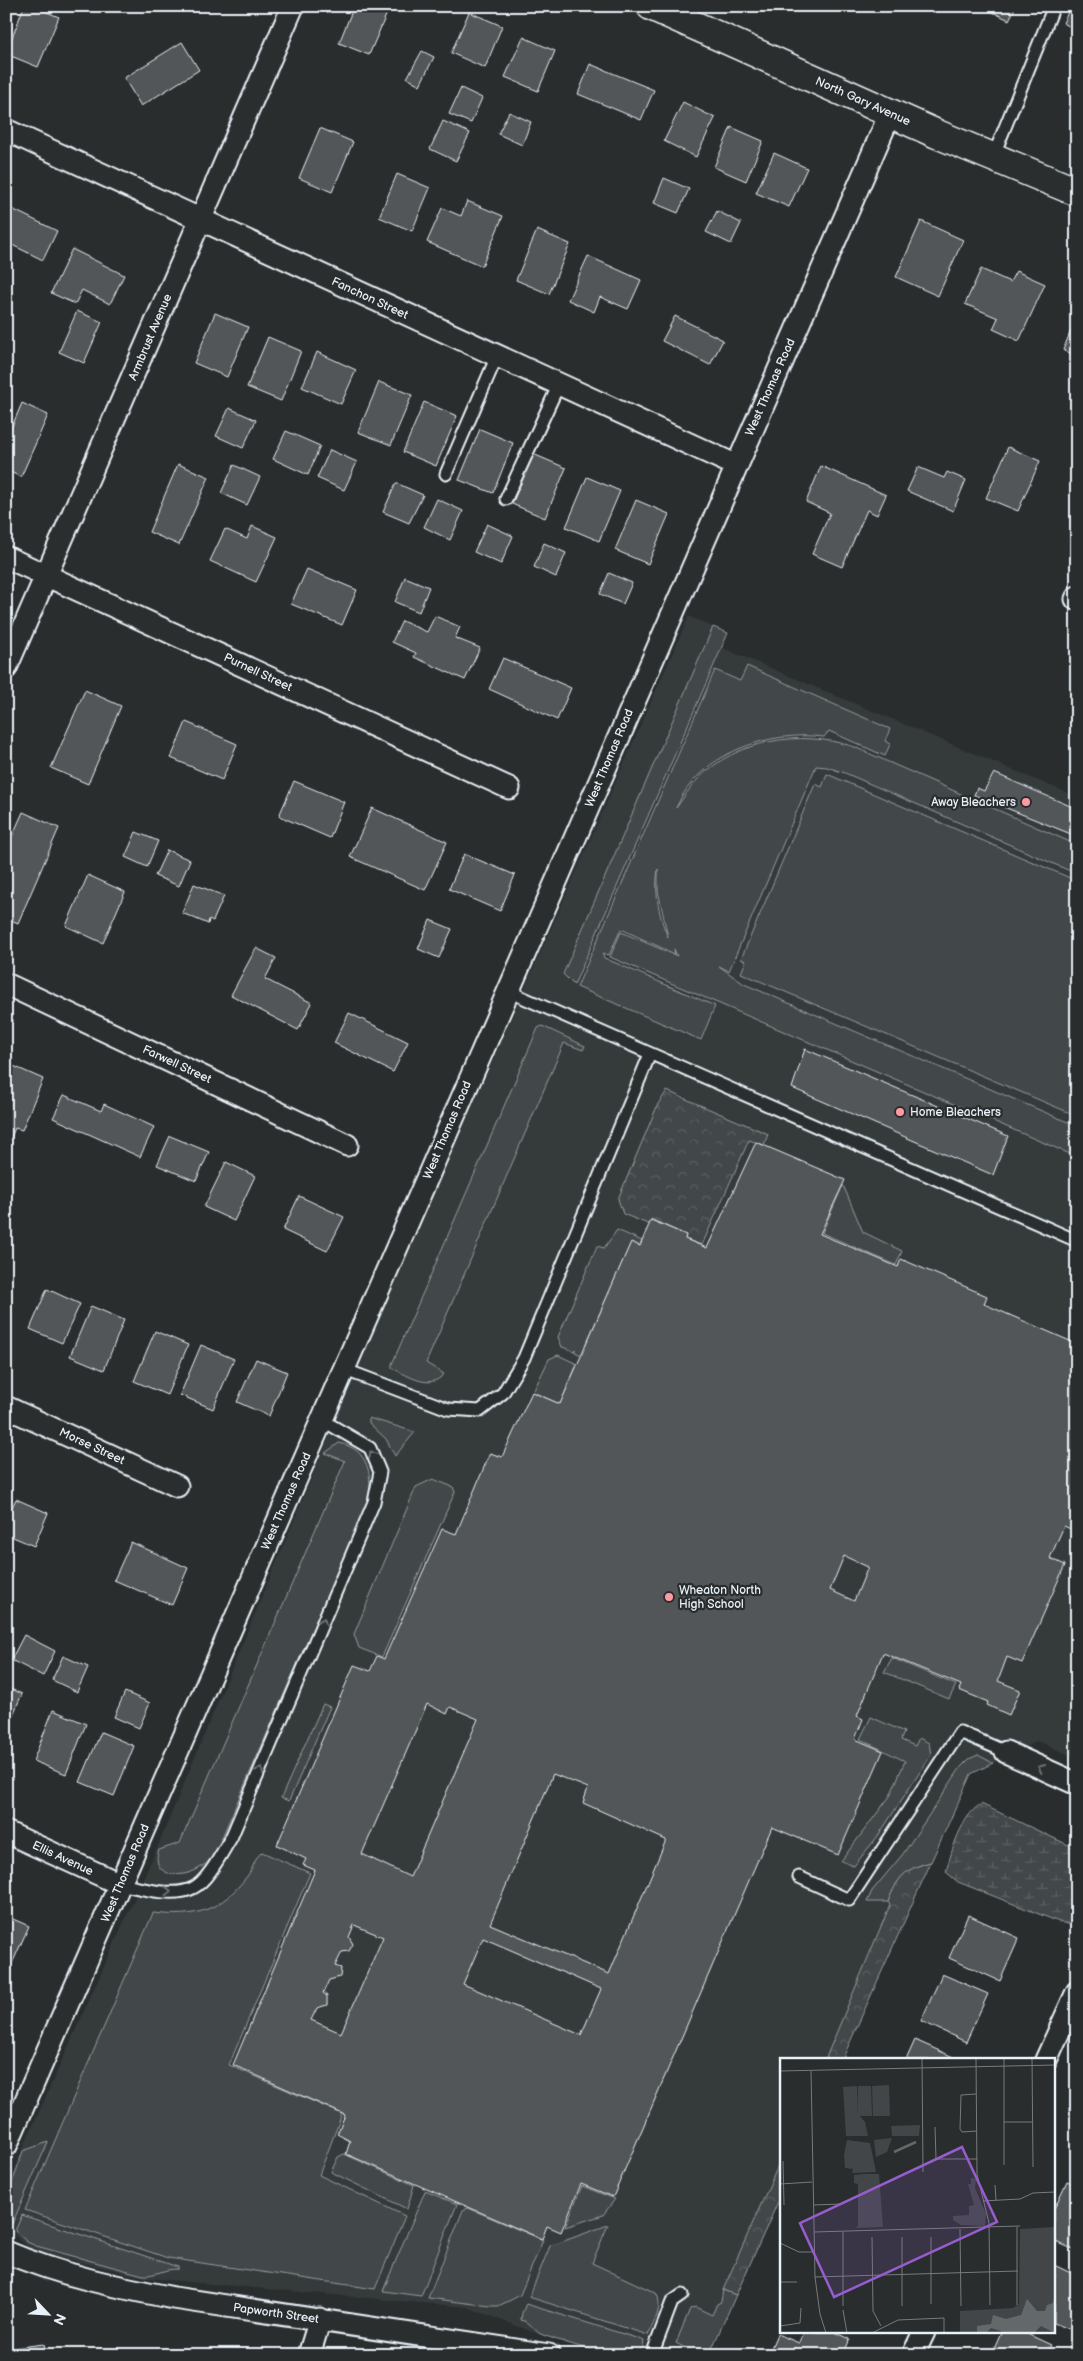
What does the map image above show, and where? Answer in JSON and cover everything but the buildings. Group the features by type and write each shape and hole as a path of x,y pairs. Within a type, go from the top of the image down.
{"street":[{"name":"Armbrust Avenue","path":"6,668 293,6"},
{"name":"North Gary Avenue","path":"653,7 890,114 1077,192"},
{"name":"West Thomas Road","path":"6,2146 735,465 890,114"},
{"name":"Fanchon Street","path":"6,130 735,465"},
{"name":"Purnell Street","path":"6,557 509,788"},
{"name":"Farwell Street","path":"6,984 347,1145"},
{"name":"Morse Street","path":"6,1407 177,1486"},
{"path":"1006,1752 1077,1784"},
{"name":"Ellis Avenue","path":"6,1832 120,1884"},
{"path":"1047,2058 1077,1992"},
{"name":"Papworth Street","path":"6,2252 61,2272 122,2288 549,2355"},
{"path":"309,2355 320,2319"},
{"path":"913,2355 923,2334"}],"lane":[{"path":"993,157 1054,6"},
{"path":"446,474 497,356"},
{"path":"506,499 559,384"},
{"path":"508,991 1077,1241"},
{"path":"343,1370 448,1409 480,1411 503,1392 524,1358 650,1054"},
{"path":"120,1884 168,1893 194,1888 208,1874 231,1838 374,1502 380,1472 370,1448 322,1420"},
{"path":"799,1877 850,1900 960,1732 1006,1752"},
{"path":"652,2355 672,2302 682,2295"}],"shaded area":[{"name":"Wheaton North High School","path":"689,616 713,627 725,649 1077,797 1077,1758 1037,1741 971,1774 843,2058 780,2058 780,2197 709,2355 604,2355 543,2336 467,2307 147,2278 33,2251 9,2231 6,2220 6,2196 22,2150 157,1848 365,1350"}],"green space":[{"path":"713,627 728,633 574,985 563,974"},
{"path":"747,666 890,729 885,741 890,744 885,756 829,731 824,737 781,737 759,742 738,749 718,760 701,773 687,789 676,808 697,780 713,766 731,755 750,747 790,739 832,741 852,746 1077,845 1077,874 845,773 827,767 816,766 729,971 719,966 744,984 1077,1126 1077,1157 610,957 621,932 677,956 674,949 675,954 621,929 609,955 602,953 604,958 715,1006 701,1040 577,987 715,670 740,681","holes":["658,869 658,891 668,937 658,904 657,886"]},
{"path":"827,774 1077,881 1077,1116 741,973 746,961 741,959 815,784 822,787"},
{"path":"542,1026 585,1046 583,1050 564,1043 426,1363 444,1374 438,1379 426,1382 412,1378 392,1368 392,1364 538,1028"},
{"path":"667,1091 768,1134 764,1145 749,1140 702,1245 685,1239 686,1235 651,1219 648,1224 623,1214 618,1199 658,1104"},
{"path":"843,1185 863,1232 902,1251 896,1265 822,1233"},
{"path":"617,1230 642,1241 640,1246 631,1243 581,1355 575,1352 575,1349 574,1351 562,1347 558,1337 597,1246 604,1248"},
{"path":"558,1355 577,1364 560,1404 533,1392 549,1359"},
{"path":"369,1418 415,1432 395,1456 386,1439 369,1423"},
{"path":"339,1443 357,1451 367,1465 370,1482 368,1501 216,1851 208,1862 198,1869 187,1873 167,1873 160,1868 157,1860 159,1850 180,1843 345,1461 325,1453"},
{"path":"433,1479 453,1487 455,1492 382,1657 359,1648 354,1634 416,1487"},
{"path":"892,1658 956,1685 949,1699 884,1672"},
{"path":"323,1704 330,1707 289,1801 281,1798"},
{"path":"871,1717 904,1732 901,1740 915,1746 919,1738 929,1743 931,1755 878,1836 854,1866 841,1861 890,1796 905,1761 860,1739"},
{"path":"978,1755 993,1763 971,1774 931,1862 914,1868 903,1875 895,1886 888,1902 867,1902 872,1891 903,1854 961,1767 969,1759"},
{"path":"981,1804 1077,1849 1077,1926 1059,1922 958,1882 946,1872 958,1834 974,1809"},
{"path":"262,1852 310,1873 229,2065 342,2114 319,2175 405,2216 375,2289 168,2258 25,2210 153,1913 195,1913 218,1904 238,1887"},
{"path":"931,1862 843,2058 826,2058 890,1905 888,1902 895,1886 908,1871"},
{"path":"48,2142 12,2224 6,2201 23,2151"},
{"path":"344,2154 414,2185 407,2209 331,2172 338,2157"},
{"path":"780,2162 780,2197 736,2295 723,2290"},
{"path":"582,2186 615,2199 603,2215 565,2227"},
{"path":"425,2191 457,2204 421,2296 383,2291"},
{"path":"468,2208 543,2240 520,2295 498,2306 428,2298 463,2210"},
{"path":"22,2215 178,2267 178,2269 143,2275 36,2246 27,2242 15,2231"},
{"path":"608,2225 592,2263 656,2293 659,2309 648,2335 529,2297 550,2246"},
{"path":"723,2290 736,2295 709,2355 698,2355 676,2343 690,2309 695,2307 712,2315 717,2304 721,2302"},
{"path":"526,2304 636,2338 644,2341 643,2347 635,2355 624,2355 577,2346 543,2335 521,2320"}],"place":[{"name":"Away Bleachers","path":"1026,802"},
{"name":"Home Bleachers","path":"900,1112"},
{"name":"Wheaton North High School","path":"669,1597"}]}
